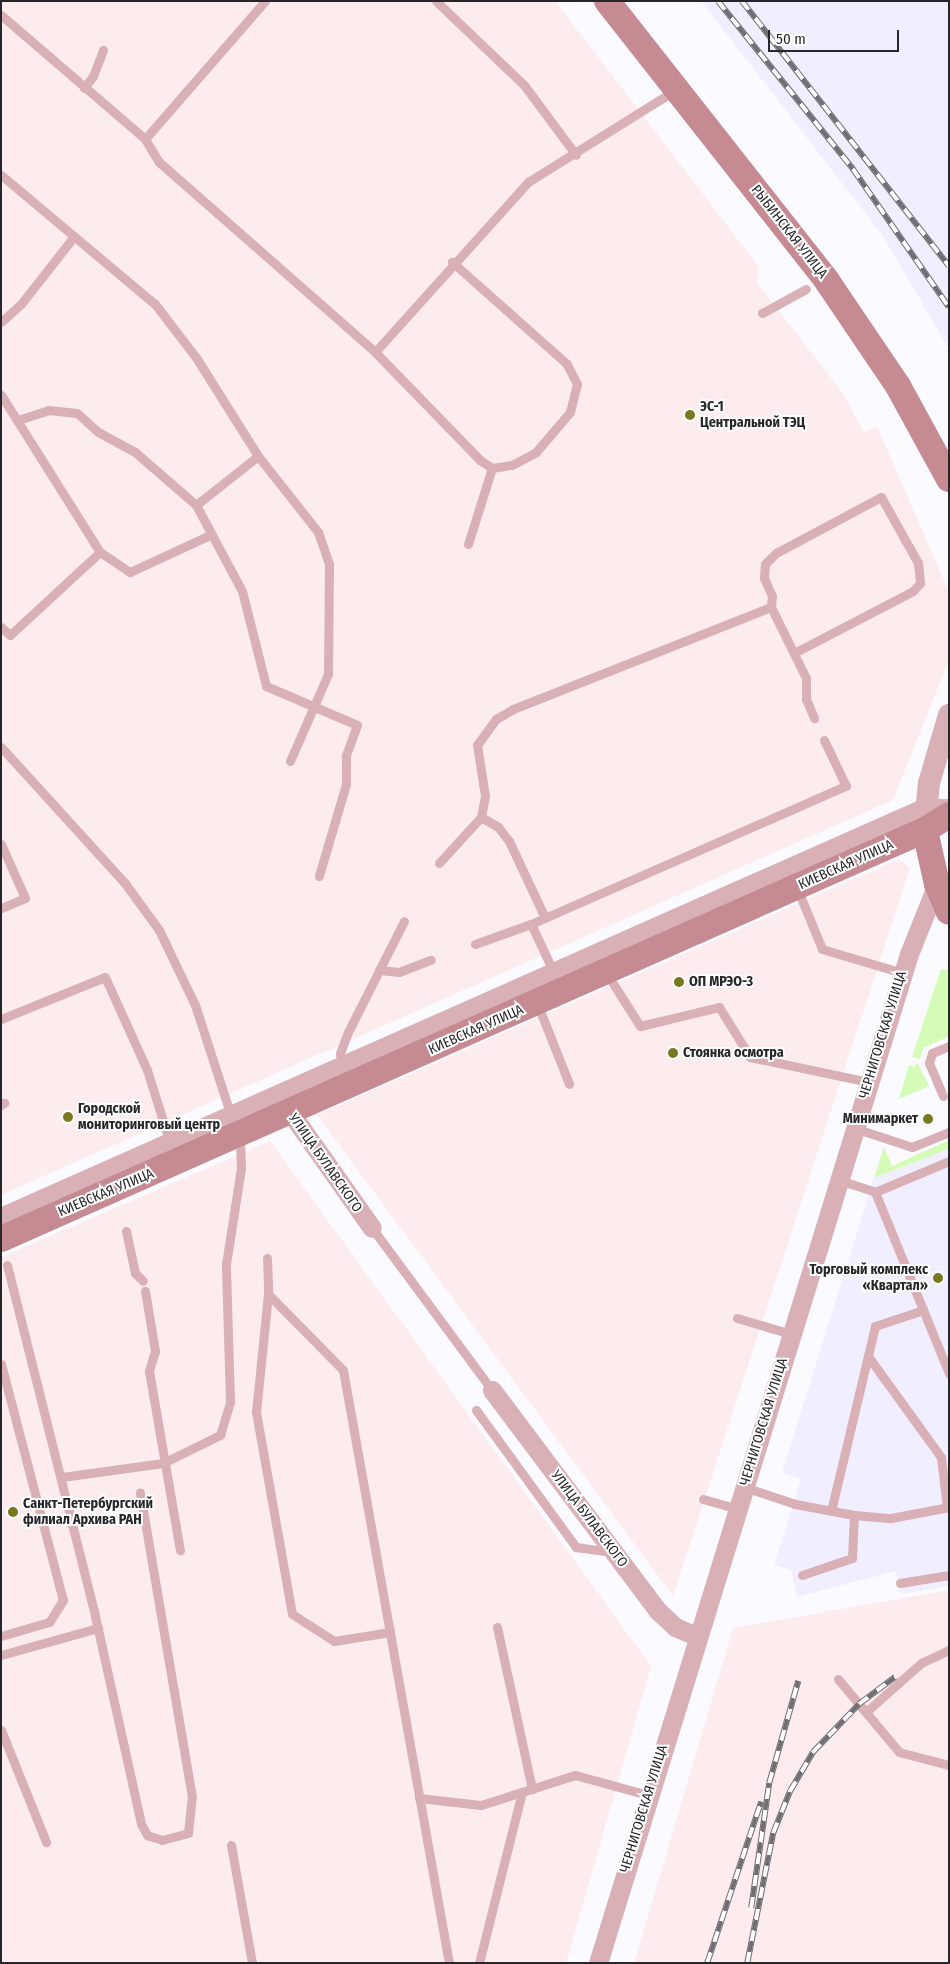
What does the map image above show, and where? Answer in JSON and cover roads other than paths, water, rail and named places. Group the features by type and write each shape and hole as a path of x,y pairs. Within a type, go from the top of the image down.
{"main road":[{"name":"РЫБИНСКАЯ УЛИЦА","path":"607,1 833,289 898,386 949,478"},
{"name":"КИЕВСКАЯ УЛИЦА","path":"1,1239 174,1153 346,1077 537,1003 558,983 933,818"},
{"path":"933,818 949,912"}],"street":[{"path":"933,818 949,715"},
{"name":"КИЕВСКАЯ УЛИЦА","path":"933,818 949,810"},
{"name":"ЧЕРНИГОВСКАЯ УЛИЦА","path":"598,1963 696,1636 902,973 943,882"},
{"name":"КИЕВСКАЯ УЛИЦА","path":"346,1077 558,983"},
{"name":"УЛИЦА БУЛАВСКОГО","path":"285,1105 372,1228"},
{"name":"КИЕВСКАЯ УЛИЦА","path":"1,1219 174,1153"},
{"name":"УЛИЦА БУЛАВСКОГО","path":"492,1390 657,1610 675,1627 696,1636"}],"lane":[{"path":"145,139 265,1"},
{"path":"436,1 524,85 576,156"},
{"path":"1,16 145,139 159,162 375,352 397,380 492,468"},
{"path":"84,88 93,76 103,50"},
{"path":"375,352 452,262 528,182 576,156 676,89"},
{"path":"1,175 72,239 155,304 197,359 258,456 318,532 329,564 328,674 290,761"},
{"path":"1,322 21,304 72,239"},
{"path":"452,262 567,364 577,384 570,412 536,452 512,465 492,468"},
{"path":"762,312 806,289"},
{"path":"1,395 100,552 130,572 212,534"},
{"path":"18,420 48,410 77,412 98,432 135,452 196,505 242,591 266,686 357,725 346,756 346,784 319,876"},
{"path":"196,505 258,456"},
{"path":"468,544 492,468"},
{"path":"794,653 920,583 918,563 881,496 776,553 766,564 764,578 772,596 772,607 794,653 806,678 806,699 814,718"},
{"path":"1,627 10,635 100,552"},
{"path":"439,863 481,817 485,796 477,745 496,719 513,709 772,607"},
{"path":"475,944 545,918 846,786 824,740"},
{"path":"1,747 124,882 159,930 195,1005 236,1126 241,1168 226,1264 230,1402 220,1435 163,1463 62,1477"},
{"path":"481,817 498,827 509,841 545,918"},
{"path":"1,844 25,898 1,908"},
{"path":"794,878 822,949 902,973"},
{"path":"346,1077 340,1053 404,921"},
{"path":"530,924 558,983"},
{"path":"379,970 399,972 431,960"},
{"path":"602,963 640,1026 719,1007 750,1057 869,1082"},
{"path":"1,1019 105,977 147,1070 174,1153"},
{"path":"537,1003 568,1084"},
{"path":"943,1096 929,1063 932,1053 949,1046"},
{"path":"936,1080 946,1076"},
{"path":"854,1128 912,1147 949,1132"},
{"path":"839,1180 876,1192 949,1161"},
{"path":"876,1192 949,1373"},
{"path":"372,1228 492,1390"},
{"path":"126,1230 135,1273 143,1281"},
{"path":"267,1258 268,1294 256,1412 292,1614 334,1642 390,1632"},
{"path":"7,1265 62,1477 98,1628 141,1824 148,1835 162,1840 188,1833 192,1797 140,1492"},
{"path":"145,1291 155,1351 149,1371 163,1463 170,1481 180,1550"},
{"path":"268,1294 343,1370 449,1963"},
{"path":"831,1512 870,1359 875,1326 923,1310"},
{"path":"737,1318 791,1334"},
{"path":"744,1486 831,1512 854,1515 891,1518 948,1507 945,1456 870,1359"},
{"path":"1,1364 63,1600 49,1622 1,1636"},
{"path":"476,1410 576,1547 614,1552"},
{"path":"703,1499 737,1509"},
{"path":"802,1576 852,1558 854,1515"},
{"path":"900,1583 949,1575"},
{"path":"497,1627 532,1789"},
{"path":"1,1655 98,1628"},
{"path":"866,1712 921,1663 949,1650"},
{"path":"838,1679 899,1752 949,1765"},
{"path":"1,1730 46,1842"},
{"path":"419,1798 481,1805 575,1775 648,1795"},
{"path":"479,1963 522,1792"},
{"path":"231,1845 252,1963"}],"railway":[{"path":"718,1 853,169 949,307"},
{"path":"742,1 949,266"},
{"path":"747,1963 773,1833 790,1791 813,1752 859,1704 895,1677"},
{"path":"751,1908 769,1783 798,1681"},
{"path":"707,1963 761,1802"}],"place":[{"name":"ЭС-1 Центральной ТЭЦ","path":"690,415"},
{"name":"ОП МРЭО-3","path":"679,982"},
{"name":"Стоянка осмотра","path":"673,1053"},
{"name":"Городской мониторинговый центр","path":"68,1117"},
{"name":"Минимаркет","path":"928,1119"},
{"name":"Торговый комплекс «Квартал»","path":"938,1278"},
{"name":"Санкт-Петербургский филиал Архива РАН","path":"13,1512"}]}
